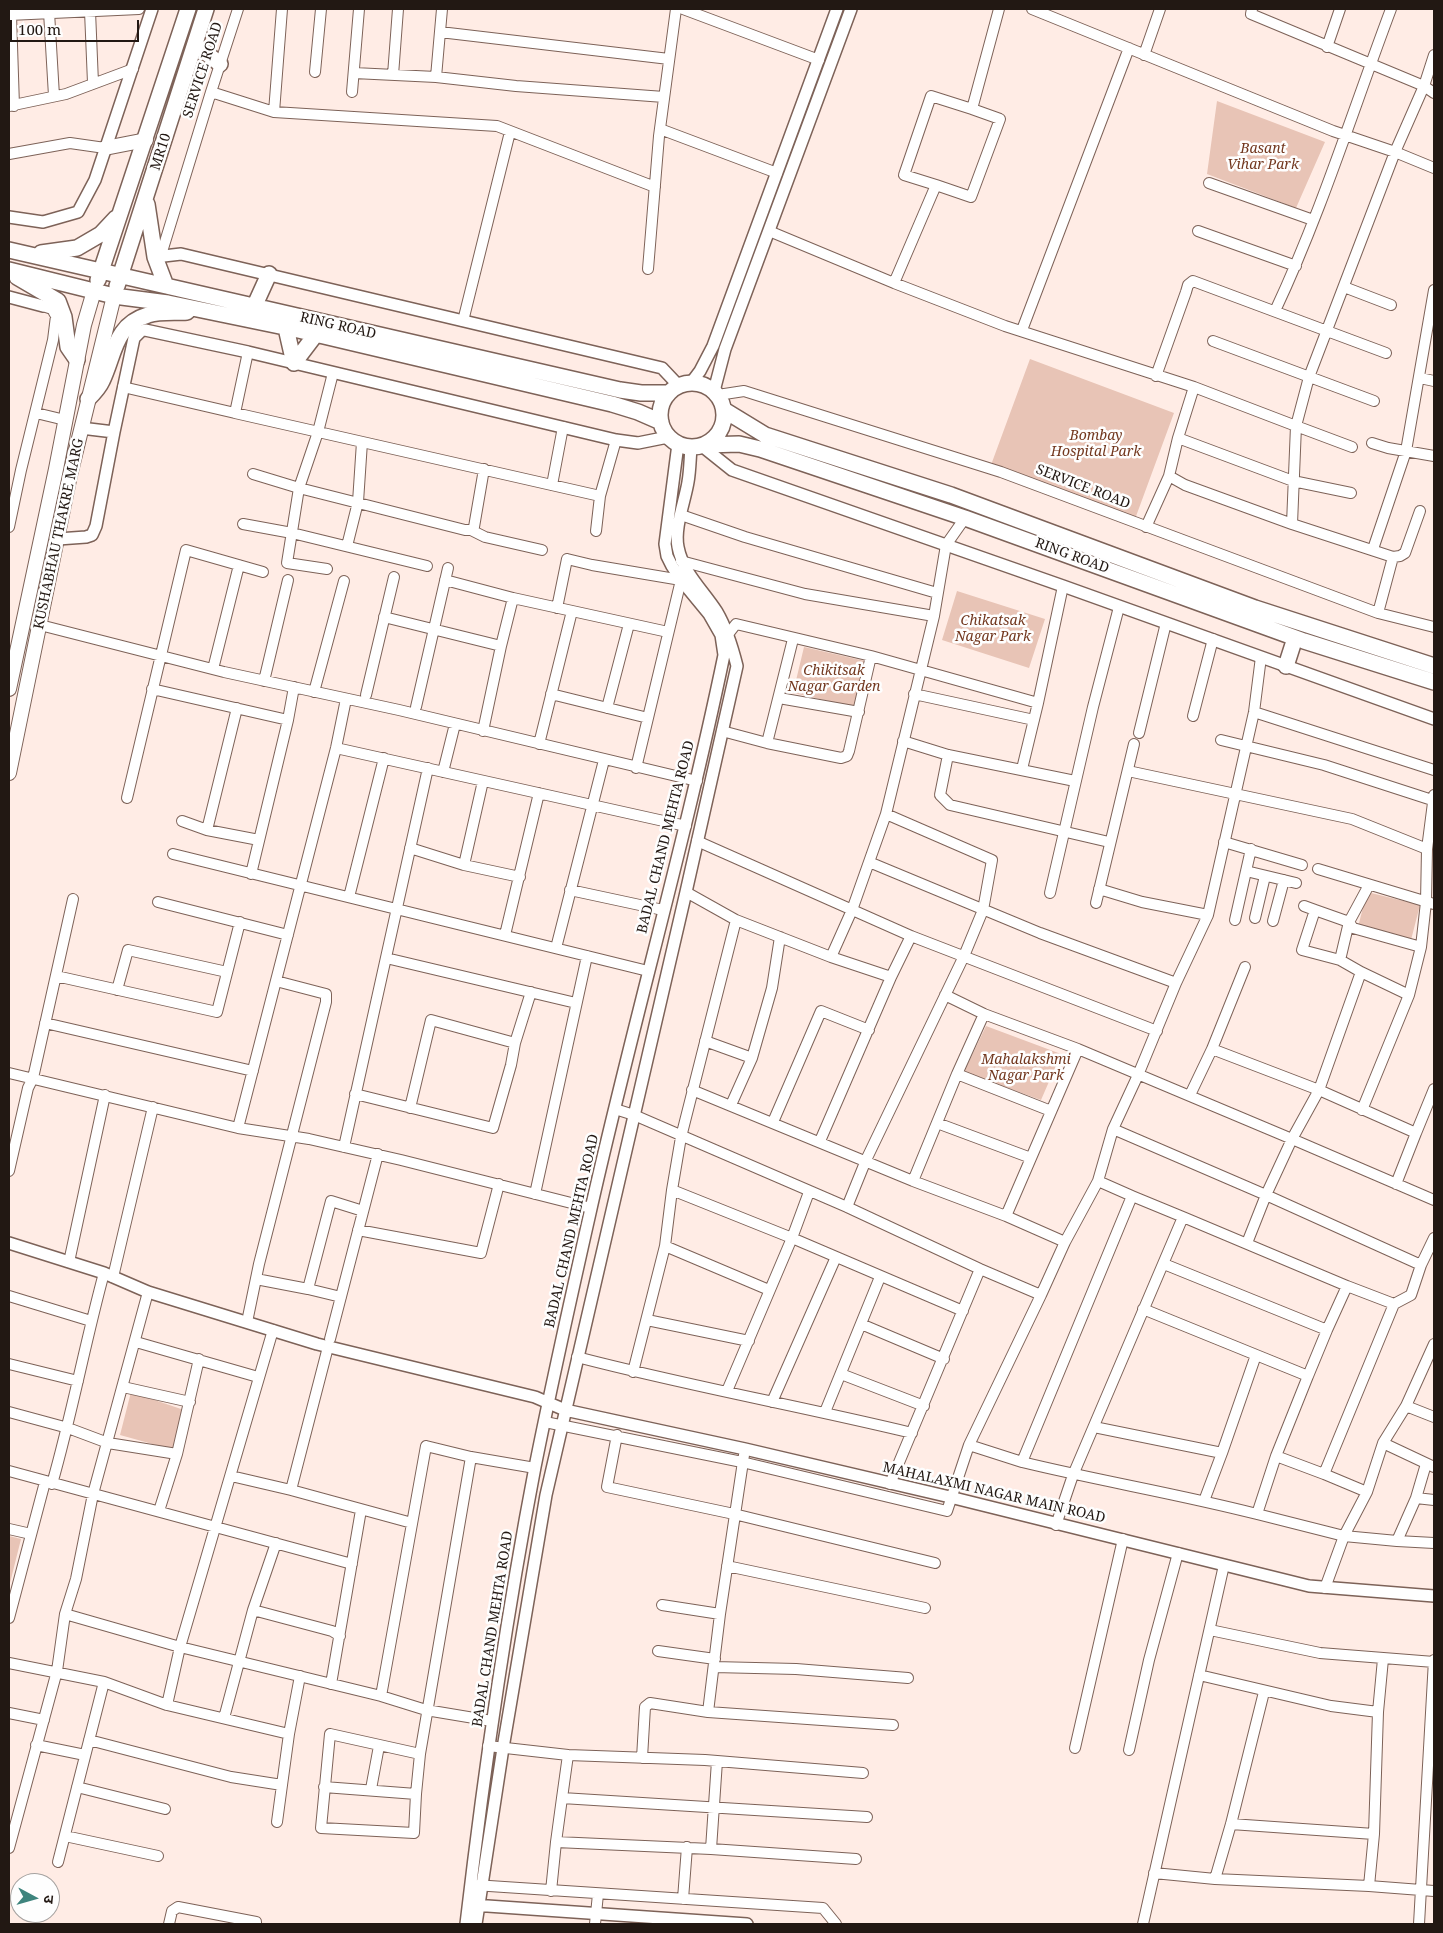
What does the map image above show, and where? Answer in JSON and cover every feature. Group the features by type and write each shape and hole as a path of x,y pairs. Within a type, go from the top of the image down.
{"main road":[{"name":"MR10","path":"94,291 146,140 188,9"},
{"name":"MR10","path":"114,296 206,9"},
{"path":"195,44 220,64"},
{"path":"105,148 146,140"},
{"path":"147,197 158,256 166,286"},
{"path":"35,255 45,251 64,251 77,248 101,234 119,215"},
{"name":"RING ROAD","path":"9,250 620,390 641,393 679,387"},
{"path":"9,272 58,301 64,317 68,347 77,360"},
{"name":"RING ROAD","path":"9,272 114,296 168,303 316,334 612,404 638,412 660,422"},
{"path":"254,307 269,274"},
{"name":"KUSHABHAU THAKRE MARG","path":"9,689 84,324 94,291"},
{"name":"KUSHABHAU THAKRE MARG","path":"9,773 81,428 114,296"},
{"path":"88,399 98,389 103,380 121,334 134,320 150,314 208,311"},
{"path":"286,328 294,363"},
{"path":"294,363 316,334"},
{"path":"699,383 716,393 724,410 724,421 721,430 714,439 689,444 660,422 662,402 679,387 699,383"},
{"name":"RING ROAD","path":"724,410 765,435 951,495 1255,608 1434,666"},
{"name":"RING ROAD","path":"689,444 739,444 760,449 965,518 1295,638 1434,682"},
{"path":"1286,666 1295,638"}],"street":[{"path":"133,69 66,94 12,106 10,15 139,9"},
{"path":"9,216 43,222 78,212 95,180 152,9"},
{"name":"SERVICE ROAD","path":"158,256 238,9"},
{"path":"274,112 282,9"},
{"path":"315,72 321,9"},
{"path":"352,92 359,9"},
{"path":"393,75 398,9"},
{"path":"436,77 442,9"},
{"path":"648,269 660,129 676,9"},
{"path":"683,9 819,60"},
{"path":"158,256 181,254 662,368 679,387 700,371 713,346 837,9"},
{"path":"716,393 725,349 851,9"},
{"path":"972,109 999,9"},
{"path":"1032,9 1346,135 1434,168"},
{"path":"1144,55 1160,9"},
{"path":"1252,9 1251,14 1327,47 1371,63 1424,86 1434,93"},
{"path":"1327,47 1340,9"},
{"path":"1275,311 1296,266 1391,9"},
{"path":"90,11 93,83"},
{"path":"49,12 54,96"},
{"path":"440,32 669,59"},
{"path":"1022,330 1129,48"},
{"path":"1292,524 1296,426 1308,377 1328,331 1395,152 1424,86 1434,55"},
{"path":"354,73 436,77 516,86 664,97"},
{"path":"211,92 274,112 497,126 655,187"},
{"path":"931,96 972,109 1000,119 971,197 904,175 931,96"},
{"path":"660,129 777,173"},
{"path":"463,321 510,132"},
{"path":"9,154 70,143 105,148"},
{"path":"1209,183 1313,220"},
{"path":"894,283 936,185"},
{"path":"769,230 894,283 1005,326 1194,387 1352,447"},
{"path":"1198,231 1296,266"},
{"path":"1156,376 1188,285 1193,281 1386,353"},
{"path":"1344,287 1391,305"},
{"path":"1373,549 1406,451 1434,290"},
{"path":"9,297 52,309 56,316 53,340 9,527"},
{"path":"58,539 92,535 96,526 134,338 140,331 145,330 248,352 616,440 638,443 689,444 732,470 1213,639 1434,719"},
{"path":"1213,341 1374,401"},
{"path":"235,414 248,352"},
{"path":"1423,358 1434,360"},
{"path":"327,569 288,563 299,488 318,432 333,373"},
{"path":"1420,378 1434,381"},
{"path":"1146,527 1169,476 1178,438 1194,387"},
{"path":"123,388 600,496"},
{"name":"SERVICE ROAD","path":"716,393 744,392 760,396 1000,472 1378,613 1434,626"},
{"path":"36,414 65,420"},
{"path":"552,485 563,427"},
{"path":"81,428 114,432"},
{"path":"1178,438 1293,481 1351,493"},
{"path":"596,531 600,496 616,440"},
{"path":"347,546 358,502 362,442"},
{"path":"1372,443 1388,448 1434,456"},
{"path":"689,444 665,544 666,556 690,575 716,612 729,633 737,666 565,1410 540,1526 503,1748 476,1885 823,1908 836,1924"},
{"name":"BADAL CHAND MEHTA ROAD","path":"466,1924 474,1905 488,1746 535,1468 591,1208 663,910 697,781 724,656 721,635 709,614 681,580 677,564 677,544 688,482 689,444"},
{"path":"471,530 474,527 484,469"},
{"path":"252,474 299,488 471,530 485,537 542,550"},
{"path":"1169,476 1185,485 1292,524 1393,556 1400,556 1405,553 1420,511"},
{"path":"681,515 745,537 937,593"},
{"path":"831,957 852,910 886,814 934,616 946,545 965,518"},
{"path":"243,524 292,533 427,566"},
{"path":"127,798 186,550 263,572"},
{"path":"1378,613 1393,556"},
{"path":"557,608 567,559 681,580 636,768"},
{"path":"677,564 805,594 934,616"},
{"path":"213,670 239,565"},
{"path":"416,707 448,568"},
{"path":"366,695 394,577"},
{"path":"264,681 288,580"},
{"path":"445,580 513,598 668,632"},
{"path":"314,692 344,581"},
{"path":"1022,769 1063,586"},
{"path":"484,731 513,598"},
{"path":"1050,893 1065,833 1075,781 1119,607"},
{"path":"539,744 572,611"},
{"path":"384,617 501,646"},
{"path":"1139,733 1166,623"},
{"path":"607,708 629,624"},
{"path":"729,633 736,624 871,656 1038,703"},
{"path":"40,625 213,670 294,687 697,781"},
{"path":"767,743 793,639"},
{"path":"1193,716 1213,639"},
{"path":"722,731 767,743 841,758 850,756 871,656"},
{"path":"545,1422 742,1462 946,1512 969,1445 1065,1242 1098,1181 1113,1129 1157,1031 1176,982 1208,915 1254,712 1261,657"},
{"path":"251,874 288,720 294,687"},
{"path":"152,689 288,720"},
{"path":"551,694 648,718"},
{"path":"914,694 1034,720"},
{"path":"779,698 858,712"},
{"path":"238,1128 336,748 346,699"},
{"path":"207,830 237,708"},
{"path":"1254,712 1434,770"},
{"path":"443,772 455,724"},
{"path":"1221,740 1324,765 1433,798 1427,849 1430,903 1421,947 1409,995 1362,1110"},
{"path":"903,741 948,755 1075,781"},
{"path":"1096,903 1109,842 1134,744"},
{"path":"336,748 686,826"},
{"path":"948,755 940,795 950,805 1109,842"},
{"path":"349,897 384,758"},
{"path":"556,948 604,760"},
{"path":"344,1147 428,768"},
{"path":"1128,771 1352,819 1427,849"},
{"path":"464,865 483,781"},
{"path":"505,935 539,793"},
{"path":"847,1207 866,1160 964,956 983,910 992,860 886,814"},
{"path":"182,821 207,830 259,840"},
{"path":"698,841 911,936 1157,1031"},
{"path":"1224,842 1302,865"},
{"path":"410,848 464,865 520,877"},
{"path":"1235,920 1251,850"},
{"path":"173,854 648,971"},
{"path":"869,862 983,910 1176,982"},
{"path":"1318,869 1430,903"},
{"path":"1246,871 1296,883"},
{"path":"1255,918 1265,876"},
{"path":"1273,921 1284,880"},
{"path":"1340,960 1350,922 1369,885"},
{"path":"1099,888 1142,902 1208,915"},
{"path":"570,890 663,910"},
{"path":"686,892 736,920 831,957 891,976"},
{"path":"9,1171 28,1088 33,1078 73,899"},
{"path":"158,902 288,934"},
{"path":"1304,906 1350,922 1354,928 1421,947"},
{"path":"1315,910 1302,950 1340,960 1409,995"},
{"path":"633,1372 665,1246 681,1137 736,920"},
{"path":"56,976 217,1012 240,922"},
{"path":"820,1141 891,976 911,936"},
{"path":"731,1105 752,1058 772,988 780,937"},
{"path":"117,990 128,950 227,972"},
{"path":"535,1194 587,956"},
{"path":"386,958 576,1003"},
{"path":"1190,1095 1212,1049 1246,967"},
{"path":"1247,1243 1266,1195 1292,1139 1319,1090 1361,972"},
{"path":"247,1322 256,1278 326,1002 326,994 276,981"},
{"path":"356,1094 493,1128 511,1065 514,1043 531,992"},
{"path":"945,994 984,1014 1078,1049 1190,1095 1434,1200"},
{"path":"773,1122 821,1011 868,1030"},
{"path":"913,1181 984,1014"},
{"path":"410,1108 431,1020 514,1043"},
{"path":"45,1023 253,1071"},
{"path":"705,1041 752,1058"},
{"path":"1006,1216 1078,1049"},
{"path":"1212,1049 1319,1090 1416,1133"},
{"path":"9,1073 238,1128 292,1136 378,1154 591,1208"},
{"path":"957,1074 1051,1111"},
{"path":"1396,1184 1434,1089"},
{"path":"692,1090 820,1141 913,1181 1006,1216 1065,1242"},
{"path":"69,1262 105,1096"},
{"path":"9,1615 31,1534 68,1428 91,1321 109,1275 153,1107"},
{"path":"615,1109 634,1115 681,1137 847,1207 980,1270 1041,1295"},
{"path":"937,1123 1031,1158"},
{"path":"1113,1129 1421,1265"},
{"path":"292,1490 378,1154"},
{"path":"1098,1181 1394,1304"},
{"path":"358,1230 481,1253 499,1184"},
{"path":"672,1190 792,1238 963,1311"},
{"path":"727,1391 792,1238 809,1192"},
{"path":"1022,1462 1132,1196"},
{"path":"308,1288 331,1201 363,1211"},
{"path":"1056,1524 1073,1475 1184,1217"},
{"path":"1324,1474 1394,1304 1411,1295 1421,1265 1434,1238"},
{"name":"MAHALAXMI NAGAR MAIN ROAD","path":"9,1244 109,1275 148,1292 273,1330 535,1397 565,1410 950,1497 1056,1524 1123,1538 1308,1586 1434,1596"},
{"path":"665,1246 770,1290"},
{"path":"772,1402 836,1258"},
{"path":"1164,1264 1327,1330"},
{"path":"890,1484 980,1270"},
{"path":"825,1412 880,1276"},
{"path":"256,1278 341,1296"},
{"path":"1257,1514 1276,1456 1347,1286"},
{"path":"9,1848 57,1671 65,1614 76,1579 94,1494 148,1292"},
{"path":"9,1296 91,1321"},
{"path":"1143,1309 1308,1376"},
{"path":"647,1320 749,1341"},
{"path":"862,1324 944,1359"},
{"path":"168,1705 180,1647 273,1330"},
{"path":"136,1342 199,1359 258,1378"},
{"path":"1325,1588 1344,1536 1367,1492 1383,1443 1430,1364 1434,1344"},
{"path":"1204,1501 1256,1355"},
{"path":"577,1358 912,1433"},
{"path":"160,1511 177,1454 199,1359"},
{"path":"9,1364 78,1381"},
{"path":"841,1374 924,1406"},
{"path":"123,1387 190,1402"},
{"path":"1406,1406 1434,1417"},
{"path":"9,1412 68,1428 108,1443 177,1454"},
{"path":"1094,1426 1222,1453"},
{"path":"617,1436 607,1488 734,1514 934,1563"},
{"path":"1383,1443 1430,1465 1396,1541"},
{"path":"969,1445 1022,1462 1073,1475 1204,1501 1344,1536 1434,1543"},
{"path":"381,1696 426,1446 470,1457 535,1468"},
{"path":"708,1712 734,1514 745,1450"},
{"path":"1276,1456 1367,1492"},
{"path":"420,1754 330,1734 321,1828 414,1833 416,1794 426,1710 470,1457"},
{"path":"9,1472 352,1564"},
{"path":"231,1476 292,1490 412,1523"},
{"path":"1416,1498 1434,1500"},
{"path":"332,1684 361,1510"},
{"path":"9,1529 31,1534"},
{"path":"1074,1748 1123,1538"},
{"path":"224,1718 253,1610 276,1543"},
{"path":"1129,1750 1149,1660 1178,1553"},
{"path":"1143,1924 1224,1565"},
{"path":"727,1566 925,1608"},
{"path":"662,1605 720,1614"},
{"path":"253,1610 332,1631 340,1636"},
{"path":"65,1614 180,1647 381,1696 426,1710 492,1721"},
{"path":"1210,1630 1320,1653 1434,1662 1429,1841 1421,1890 1419,1924"},
{"path":"658,1651 715,1663 908,1678"},
{"path":"1369,1886 1374,1834 1378,1712 1383,1659"},
{"path":"9,1663 57,1671 104,1682 168,1705 288,1734"},
{"path":"1199,1675 1264,1692 1331,1706 1378,1712"},
{"path":"277,1822 288,1734 300,1676"},
{"path":"58,1862 104,1682"},
{"path":"1214,1879 1231,1824 1264,1692"},
{"path":"642,1758 645,1707 650,1703 708,1712 893,1725"},
{"path":"9,1712 44,1720"},
{"path":"89,1740 231,1778 282,1785"},
{"path":"36,1745 85,1755"},
{"path":"371,1789 379,1746"},
{"path":"488,1746 568,1755 718,1761 863,1773"},
{"path":"551,1891 568,1755"},
{"path":"712,1848 713,1807 718,1761"},
{"path":"77,1787 165,1809"},
{"path":"324,1787 371,1789 416,1794"},
{"path":"562,1798 867,1817"},
{"path":"1231,1824 1374,1834"},
{"path":"65,1836 158,1856"},
{"path":"556,1842 712,1848 856,1859"},
{"path":"683,1900 687,1847"},
{"path":"1154,1873 1214,1879 1434,1891"},
{"path":"596,1920 598,1894"},
{"path":"476,1924 474,1905 596,1920 747,1924"},
{"path":"169,1924 172,1911 178,1907 256,1922 256,1924"}],"green space":[{"name":"Basant Vihar Park","path":"1217,101 1325,142 1296,208 1207,174"},
{"name":"Bombay Hospital Park","path":"1030,359 1174,413 1135,519 991,465"},
{"name":"Chikatsak Nagar Park","path":"957,591 1045,619 1029,668 942,640"},
{"name":"Chikitsak Nagar Garden","path":"804,647 865,661 855,707 793,693"},
{"path":"1367,892 1420,905 1411,940 1358,927"},
{"name":"Mahalakshmi Nagar Park","path":"986,1026 1061,1054 1041,1100 964,1072"},
{"path":"131,1392 184,1410 174,1450 120,1435"},
{"path":"9,1536 21,1539 9,1587"}]}
